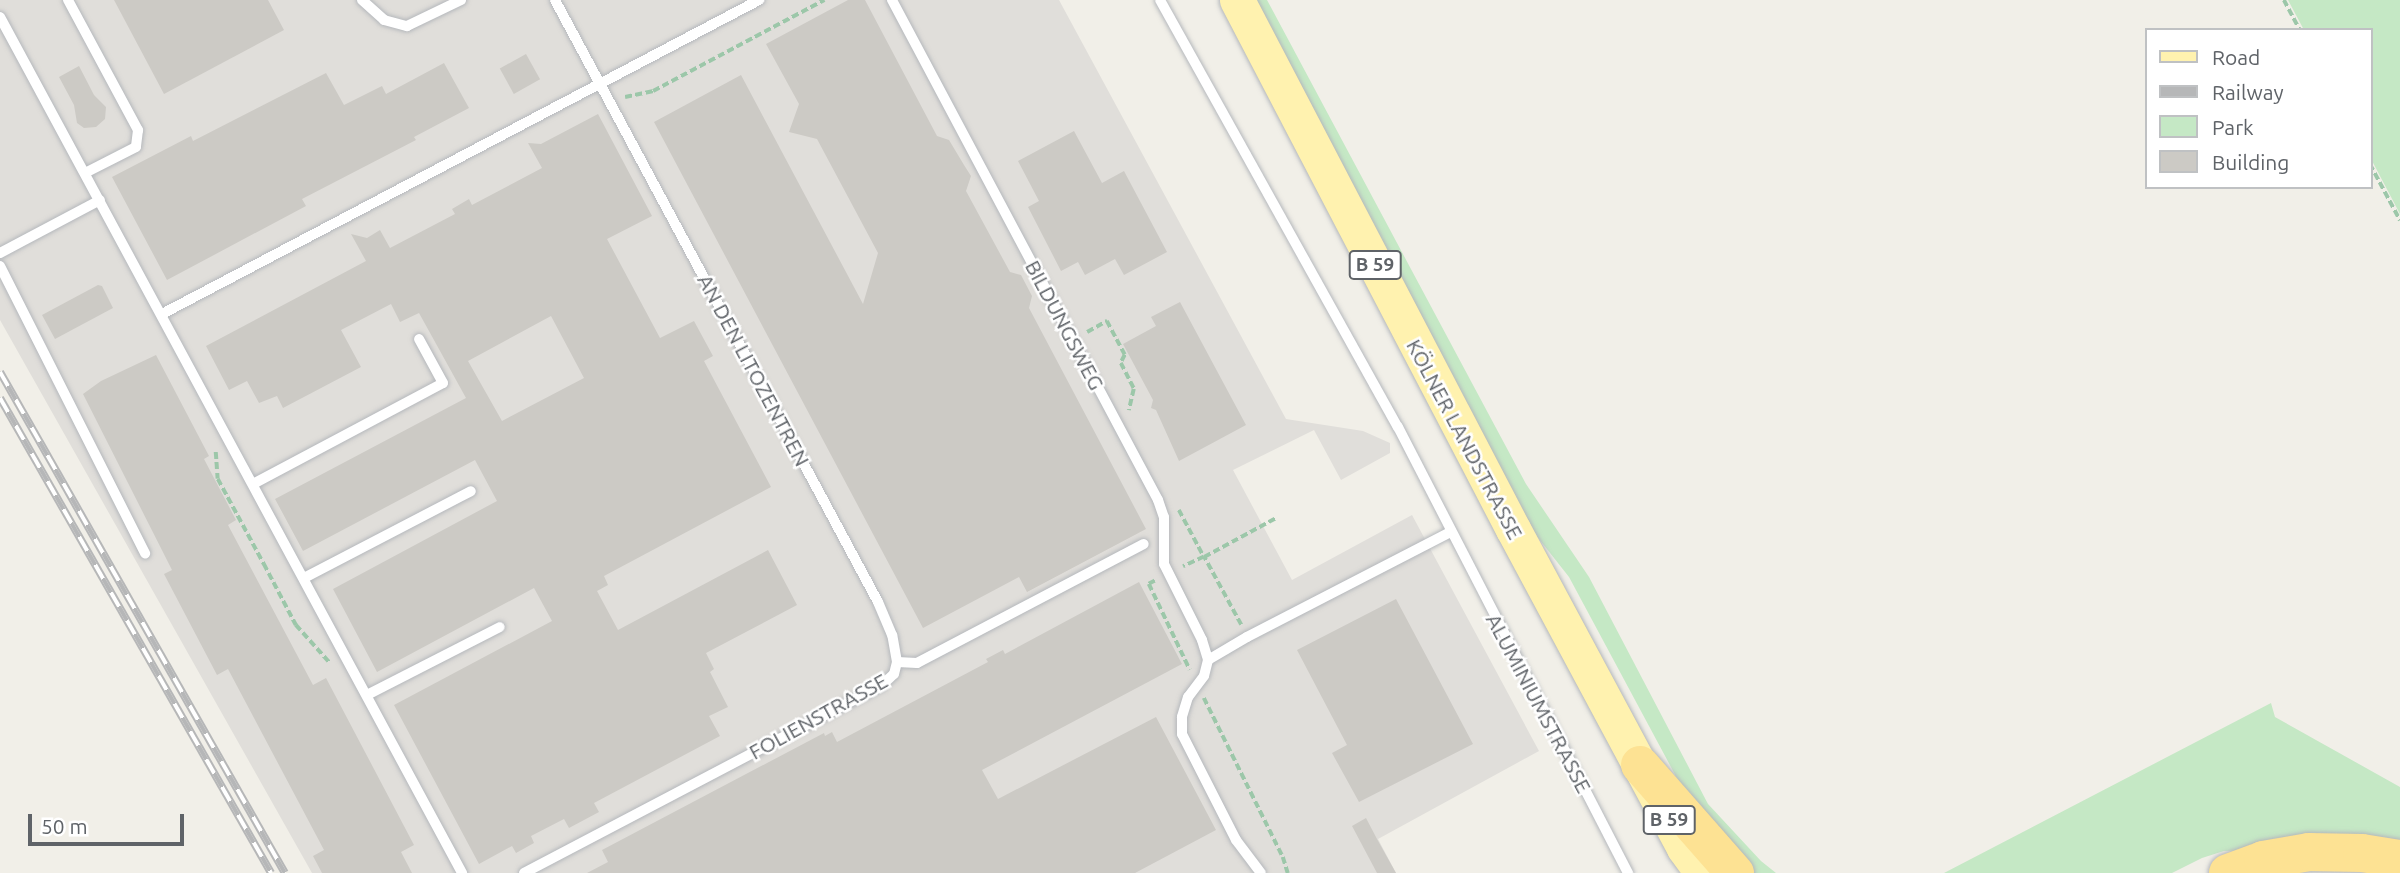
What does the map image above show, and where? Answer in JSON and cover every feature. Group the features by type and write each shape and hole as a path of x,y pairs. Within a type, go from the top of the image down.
{"highway":[{"path":"1640,765 1735,873"},
{"path":"2228,873 2263,860 2309,852 2362,853 2400,859"}],"main road":[{"name":"KÖLNER LANDSTRASSE","path":"1237,0 1684,848 1702,873"}],"lane":[{"path":"68,0 138,130 136,146 85,173"},
{"path":"362,0 384,20 407,26 461,0"},
{"name":"AN DEN LITOZENTREN","path":"555,0 878,602 892,635 897,662"},
{"path":"162,314 759,0"},
{"name":"BILDUNGSWEG","path":"892,0 1158,500 1164,517 1164,564 1202,640 1208,660"},
{"name":"ALUMINIUMSTRASSE","path":"1160,0 1398,427 1628,873"},
{"path":"0,17 462,873"},
{"path":"0,253 100,200"},
{"path":"0,266 145,553"},
{"path":"253,484 443,383 419,339"},
{"path":"304,578 471,491"},
{"path":"1261,873 1237,840 1182,734 1182,717 1188,697 1206,672 1208,660 1450,532"},
{"name":"FOLIENSTRASSE","path":"524,873 881,685 892,676 897,662 917,663 1144,544"},
{"path":"367,695 500,627"}],"path":[{"path":"612,103 653,91 824,0"},
{"path":"2284,0 2299,28"},
{"path":"2372,168 2400,220"},
{"path":"216,444 218,479 296,625 333,668"},
{"path":"1247,637 1204,557 1276,518"},
{"path":"1149,584 1283,857 1288,873"}],"shaded area":[{"path":"0,0 1059,0 1286,419 1363,431 1390,443 1390,453 1341,480 1314,430 1233,470 1292,580 1412,515 1539,751 1378,839 1396,873 312,873 0,320"}],"green space":[{"path":"1251,0 1267,0 1526,484 1589,577 1708,804 1761,861 1776,873 1749,873 1686,795 1569,577 1528,525"},
{"path":"2288,0 2400,0 2400,214 2372,161 2372,28 2303,28"},
{"path":"2271,703 2275,717 2400,787 2400,846 2224,851 2202,858 2172,873 1944,873"}],"building":[{"path":"114,0 268,0 284,30 164,94"},
{"path":"848,0 865,0 937,136 949,140 971,176 966,191 1010,272 1021,275 1032,296 1029,308 1146,529 1027,592 1019,577 923,628 654,122 741,75 863,304 878,253 817,139 789,132 799,104 766,44"},
{"path":"526,54 540,79 514,94 500,69"},
{"path":"444,63 469,108 414,137 416,140 302,199 306,206 167,280 112,177 191,136 193,141 326,73 344,105 382,86 386,94"},
{"path":"79,66 94,95 106,107 105,119 96,127 84,128 77,123 74,105 59,77"},
{"path":"598,114 652,216 607,239 660,338 694,321 713,356 704,361 771,487 604,576 608,585 597,591 618,630 768,550 797,605 706,653 714,669 710,672 728,707 709,716 720,736 594,803 599,812 569,828 564,819 531,836 534,843 516,853 512,846 479,864 394,705 552,621 534,588 377,672 333,589 497,501 475,460 303,551 275,499 466,398 419,313 400,322 391,304 341,330 361,367 283,408 277,396 259,403 247,381 229,390 206,346 366,261 351,234 367,238 380,230 390,248 455,214 452,209 469,199 472,205 542,168 528,143 541,144","holes":["551,316 584,378 502,421 468,361"]},
{"path":"1074,131 1102,183 1124,171 1167,252 1124,275 1115,259 1085,275 1078,262 1061,271 1028,207 1039,201 1018,161"},
{"path":"98,285 102,286 113,308 55,339 42,315"},
{"path":"1180,302 1246,425 1179,461 1156,410 1151,408 1153,400 1123,344 1156,326 1151,317"},
{"path":"156,355 209,456 204,459 236,520 228,525 313,685 326,678 414,845 401,852 412,873 322,873 313,856 324,850 228,669 217,675 164,574 172,570 83,394 101,381"},
{"path":"1139,582 1182,664 982,770 998,799 1156,717 1216,830 1135,873 587,873 608,862 602,850 824,733 825,736 832,732 837,742 988,662 986,659 1003,650 1005,654"},
{"path":"1396,599 1473,744 1359,802 1332,753 1347,745 1297,650"},
{"path":"1366,818 1396,873 1377,873 1352,826"}],"railway":[{"path":"0,372 285,873"},
{"path":"0,398 271,873"}]}
